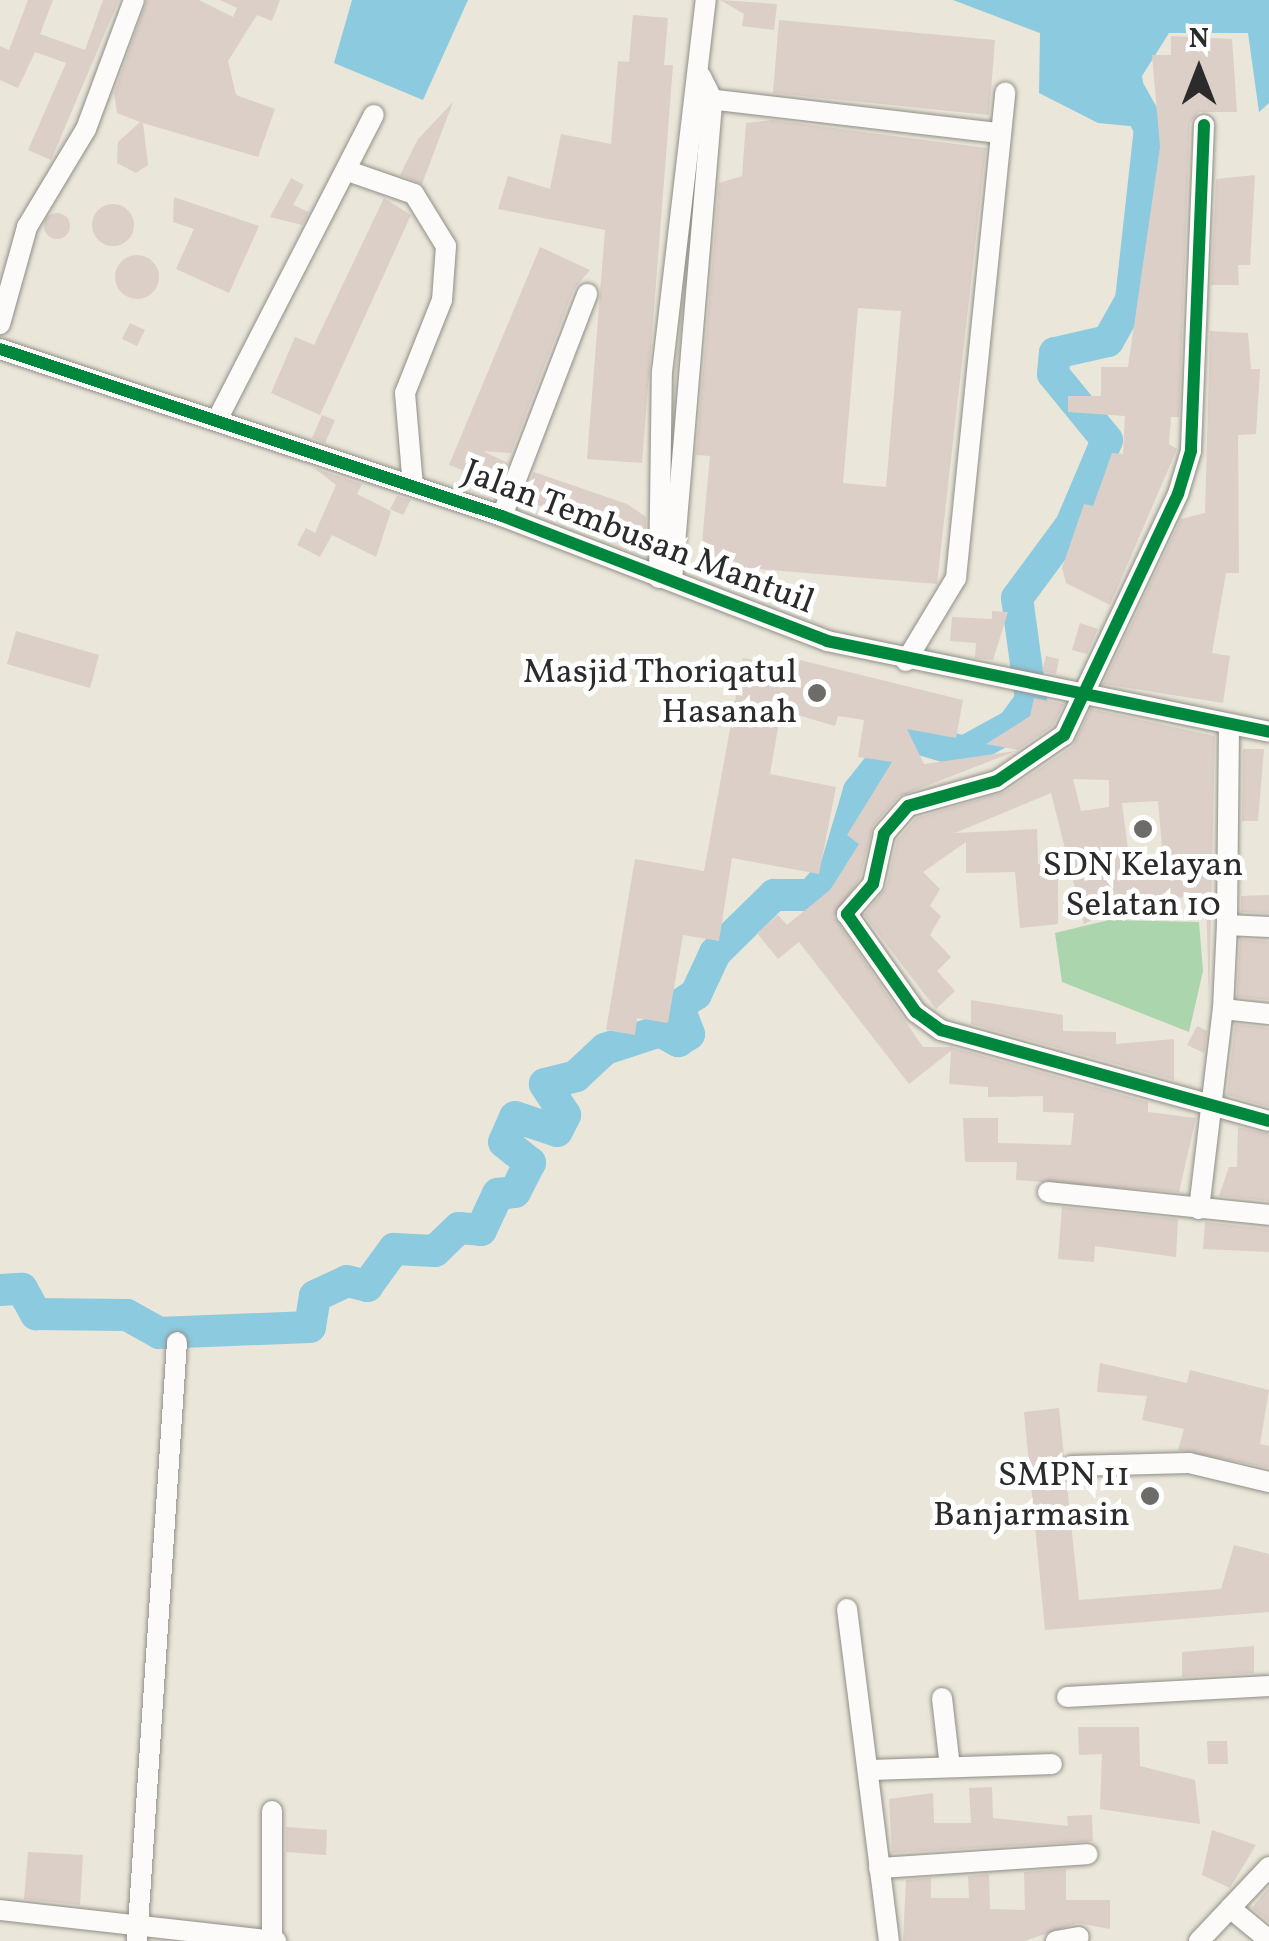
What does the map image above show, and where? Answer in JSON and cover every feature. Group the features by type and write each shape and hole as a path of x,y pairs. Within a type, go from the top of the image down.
{"street":[{"path":"0,324 27,226 86,129 134,0"},
{"path":"694,188 688,97 701,76 706,0"},
{"path":"665,581 673,373 694,188 712,99 701,76"},
{"path":"906,661 956,578 1005,92"},
{"path":"688,97 1000,133"},
{"path":"217,420 374,114"},
{"path":"1204,125 1187,468 1074,698 1067,731 1032,760 978,788 922,798 894,820 872,884 847,920 941,1030 1208,1109 1269,1121"},
{"path":"348,171 414,194 446,246 442,300 405,393 414,486"},
{"path":"502,516 587,294"},
{"name":"Jalan Tembusan Mantuil","path":"0,349 502,516 665,581 906,661 1074,698 1269,732"},
{"path":"1199,1208 1208,1109 1224,1009 1230,727"},
{"path":"1227,925 1269,928"},
{"path":"1224,1009 1269,1014"},
{"path":"1048,1192 1269,1216"},
{"path":"138,1935 177,1342"},
{"path":"1072,1466 1189,1463 1269,1482"},
{"path":"847,1609 872,1770 888,1941"},
{"path":"1067,1697 1269,1686"},
{"path":"942,1698 950,1767"},
{"path":"872,1770 1052,1764"},
{"path":"0,1910 138,1935 274,1941 272,1811"},
{"path":"879,1868 1088,1854"},
{"path":"1199,1941 1269,1867"},
{"path":"1230,1908 1269,1940"},
{"path":"1056,1941 1079,1937"}],"green space":[{"path":"1109,920 1199,922 1203,971 1189,1032 1062,982 1055,933"}],"water":[{"path":"352,0 468,0 423,100 334,63"},
{"path":"953,0 1269,0 1269,103 1259,112 1248,33 1169,33 1142,76 1150,128 1098,123 1039,93 1040,33"}],"building":[{"path":"28,0 53,0 40,34 85,50 103,0 119,0 51,160 28,150 66,63 35,52 18,88 0,80 0,46 9,50"},
{"path":"147,0 199,0 233,17 237,8 220,0 280,0 272,21 257,15 228,61 236,95 275,109 258,157 143,123 148,165 136,173 117,163 118,142 140,122 117,113 114,93"},
{"path":"720,0 777,4 774,30 742,26 744,14"},
{"path":"633,15 668,18 664,65 673,65 642,463 587,459 605,230 498,209 508,176 550,189 561,134 611,144 618,61 629,62"},
{"path":"779,20 995,40 989,115 773,93"},
{"path":"1171,36 1232,39 1237,112 1199,112 1190,123 1179,417 1171,417 1169,444 1177,449 1110,605 1066,583 1062,568 1084,504 1093,506 1112,453 1123,454 1125,416 1068,412 1068,396 1101,396 1101,367 1128,367 1160,147 1152,55 1171,55"},
{"path":"453,102 422,184 400,175 418,139"},
{"path":"772,120 986,148 937,584 700,564 710,456 696,455 719,183 742,176 746,123","holes":["858,308 901,311 886,487 843,483"]},
{"path":"1255,175 1250,265 1238,265 1239,285 1211,285 1216,179"},
{"path":"291,178 304,185 293,205 309,212 302,225 270,217"},
{"path":"174,197 259,226 229,293 176,269 194,229 173,222"},
{"path":"384,198 411,215 320,415 271,393 295,337 314,345"},
{"path":"113,204 128,210 134,225 128,240 113,246 98,240 92,225 98,210"},
{"path":"57,213 66,217 70,226 66,235 57,239 48,235 44,226 48,217"},
{"path":"540,247 590,270 574,289 511,453 483,451 508,463 499,484 449,465"},
{"path":"137,255 152,262 159,277 152,292 137,299 122,292 115,277 122,262"},
{"path":"130,323 145,330 137,346 122,339"},
{"path":"1210,331 1248,333 1251,369 1260,369 1256,434 1238,435 1239,573 1226,573 1212,653 1230,656 1223,703 1103,684 1181,519 1205,513"},
{"path":"322,415 335,420 325,443 312,438"},
{"path":"314,468 362,484 357,494 391,511 376,557 332,535 320,557 297,545 306,528 315,533 336,485"},
{"path":"534,472 627,504 646,517 646,537 523,501"},
{"path":"397,496 411,500 403,515 390,509"},
{"path":"992,611 1008,612 993,660 975,658 976,643 950,641 952,617 992,619"},
{"path":"1080,623 1098,629 1087,654 1072,650"},
{"path":"16,631 99,655 90,688 7,664"},
{"path":"1046,656 1059,659 1056,674 1042,671"},
{"path":"743,658 798,668 800,660 963,700 956,738 907,729 924,764 1016,751 898,797 873,826 860,878 834,917 923,1047 951,1047 1148,1102 1148,1112 1196,1118 1179,1192 1016,1180 1017,1162 965,1162 963,1118 998,1118 998,1143 1071,1145 1074,1113 1043,1112 1043,1096 988,1097 988,1087 949,1084 951,1051 909,1084 799,942 778,959 757,933 778,915 787,925 830,890 859,844 847,835 892,762 858,757 864,720 838,716 835,726 781,710 770,774 836,787 819,874 732,858 719,941 683,935 668,1023 637,1018 635,1035 606,1030 635,859 704,871"},
{"path":"1034,698 1064,704 1053,726 1018,750 986,744 1030,716"},
{"path":"1091,709 1215,736 1209,1004 1206,895 1122,903 1084,924 1051,793 955,833 1037,829 1038,864 1058,864 1058,924 1020,928 1015,872 966,873 966,842 923,872 940,889 930,906 941,916 930,935 951,957 937,971 955,991 936,1009 864,915 886,888 897,840 916,818 1005,792 1073,746","holes":["1073,779 1109,780 1109,807 1081,811","1158,801 1164,870 1131,873 1122,803"]},
{"path":"1243,749 1264,749 1258,821 1242,821"},
{"path":"1269,895 1269,913 1241,912 1241,896"},
{"path":"1240,939 1269,941 1269,1000 1237,997"},
{"path":"971,1000 1063,1015 1063,1031 1116,1032 1116,1044 1174,1039 1174,1080 971,1024"},
{"path":"1235,1024 1269,1028 1269,1107 1227,1095"},
{"path":"1197,1026 1207,1031 1204,1053 1187,1045"},
{"path":"1238,1127 1269,1134 1269,1201 1219,1196 1229,1167 1237,1167"},
{"path":"1062,1207 1178,1219 1176,1257 1095,1246 1094,1262 1058,1259"},
{"path":"1205,1222 1269,1229 1269,1252 1203,1249"},
{"path":"1100,1363 1187,1383 1190,1370 1269,1390 1260,1444 1269,1446 1269,1468 1178,1450 1184,1429 1142,1420 1147,1396 1097,1392"},
{"path":"1059,1408 1079,1600 1221,1589 1234,1545 1269,1554 1269,1612 1045,1630 1024,1412"},
{"path":"1254,1646 1254,1673 1182,1677 1182,1652"},
{"path":"1078,1727 1139,1727 1140,1766 1195,1780 1200,1824 1100,1809 1102,1754 1079,1755"},
{"path":"1207,1741 1227,1741 1228,1764 1208,1764"},
{"path":"992,1787 993,1818 1068,1826 1067,1816 1092,1815 1093,1841 892,1853 889,1799 933,1793 934,1823 971,1823 969,1788"},
{"path":"286,1827 327,1830 326,1855 286,1852"},
{"path":"1212,1830 1256,1845 1230,1888 1202,1875"},
{"path":"28,1852 83,1855 80,1905 24,1899"},
{"path":"1066,1869 1066,1900 1110,1900 1110,1929 1077,1923 1025,1941 903,1941 906,1880 931,1878 931,1898 969,1898 968,1876 989,1874 990,1909 1025,1910 1024,1872"},
{"path":"1269,1887 1269,1922 1252,1908"}],"waterway":[{"path":"0,1290 22,1289 36,1314 127,1315 159,1333 310,1327 315,1296 347,1281 367,1286 394,1249 435,1251 459,1228 481,1230 498,1194 515,1192 530,1163 504,1142 515,1117 557,1131 565,1115 545,1084 576,1076 605,1049 660,1031 678,1041 689,1034 678,1006 696,994 715,953 774,895 811,895 836,868 859,791 894,747 917,738 964,752 1013,725 1031,700 1017,598 1071,525 1107,440 1053,374 1055,353 1108,341 1131,300 1150,128 1130,92"}],"cycle path":[{"path":"1204,125 1191,451 1178,494 1064,735 997,781 908,806 884,834 873,884 847,914 916,1012 941,1030 1269,1121"},
{"path":"0,349 502,516 827,641 1269,732"}],"place":[{"name":"Masjid Thoriqatul Hasanah","path":"817,693"},
{"name":"SDN Kelayan Selatan 10","path":"1143,829"},
{"name":"SMPN 11 Banjarmasin","path":"1150,1496"}]}
